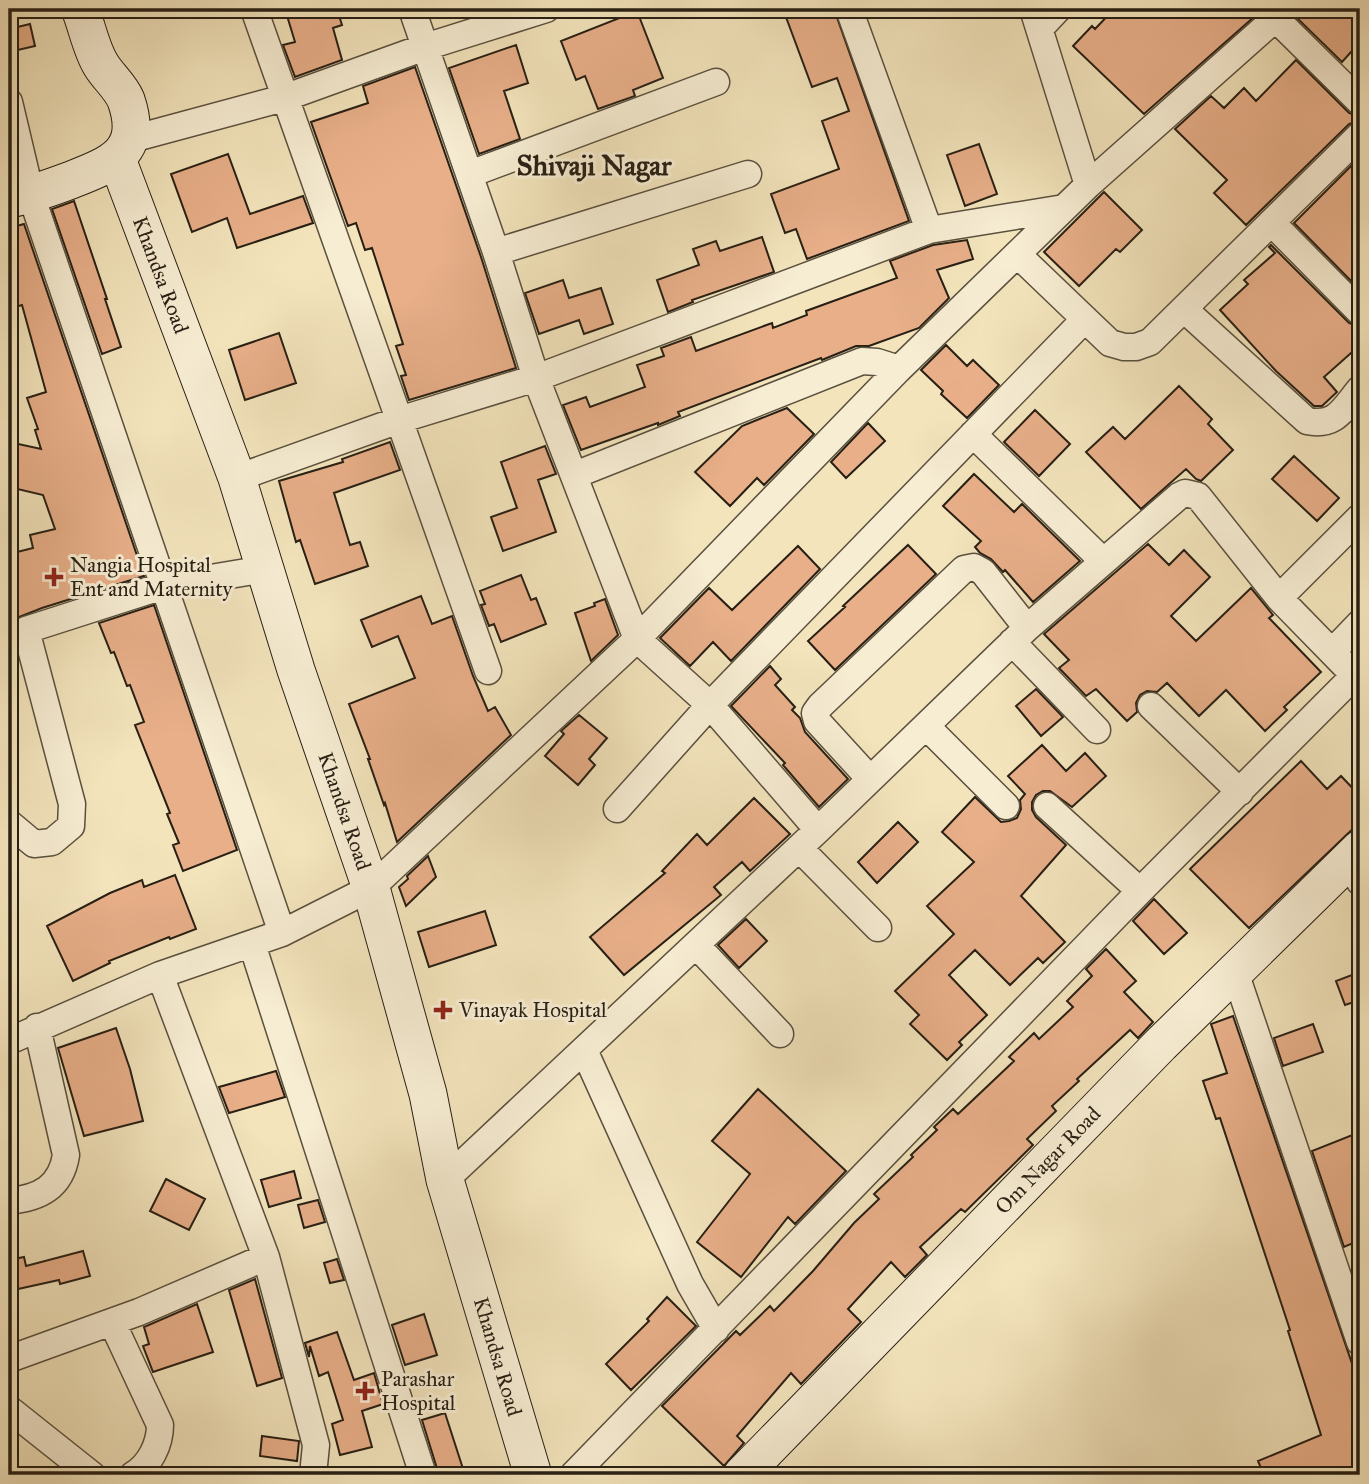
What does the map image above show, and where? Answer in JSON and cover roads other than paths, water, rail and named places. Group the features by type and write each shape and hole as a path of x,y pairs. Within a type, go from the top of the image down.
{"street":[{"path":"19,187 79,160 94,151 103,138 107,120 100,98 100,64 80,9"},
{"path":"254,9 488,671"},
{"path":"412,9 470,174 536,378 637,639 710,705 878,929"},
{"path":"19,187 108,166 122,150 284,98 425,47 546,9"},
{"path":"849,9 929,230"},
{"path":"9,1041 160,975 282,933 371,888 637,639 899,369 1064,208 1281,14 1360,103"},
{"path":"1044,15 1088,185"},
{"name":"Khandsa Road","path":"100,64 121,90 126,102 130,118 122,150 237,478 296,670 371,888 428,1094 445,1180 533,1475"},
{"path":"470,174 716,82"},
{"path":"9,102 19,187 163,586 282,933"},
{"path":"1017,254 1110,343 1136,347 1150,342 1185,310 1360,135"},
{"path":"496,252 748,174"},
{"path":"237,478 398,420 536,378 781,276 929,230 1064,208"},
{"path":"1272,223 1360,312"},
{"path":"1185,310 1307,421 1321,424 1334,419 1360,389"},
{"path":"617,809 710,705 1085,319"},
{"path":"575,475 862,361 877,362 899,369"},
{"path":"973,434 1103,561"},
{"path":"445,1180 809,839 1020,635 1170,502 1185,493 1202,501 1279,598 1357,678 1140,891 573,1475"},
{"path":"1279,598 1360,517"},
{"path":"870,779 817,721 815,713 964,569 974,567 983,572 1020,635 1097,730"},
{"path":"9,823 34,844 52,842 71,826 72,804 18,634 163,586 265,569"},
{"path":"1332,652 1360,624"},
{"path":"1151,706 1240,792"},
{"path":"926,726 1006,806"},
{"path":"1047,806 1140,891"},
{"name":"Om Nagar Road","path":"742,1475 1161,1044 1235,972 1358,863"},
{"path":"252,944 424,1475"},
{"path":"696,945 780,1034"},
{"path":"1235,972 1360,1342"},
{"path":"160,975 266,1257 316,1445 313,1475"},
{"path":"9,1201 36,1196 60,1178 65,1162 66,1155 37,1027"},
{"path":"584,1050 690,1284 716,1329"},
{"path":"9,1359 112,1322 266,1257"},
{"path":"112,1322 160,1425 160,1439 149,1459 133,1475"},
{"path":"9,1409 92,1475"}],"place":[{"name":"Nangia Hospital Ent and Maternity","path":"54,577"},
{"name":"Vinayak Hospital","path":"443,1010"},
{"name":"Parashar Hospital","path":"365,1391"}],"district":[{"name":"Shivaji Nagar","path":"594,165"}]}
